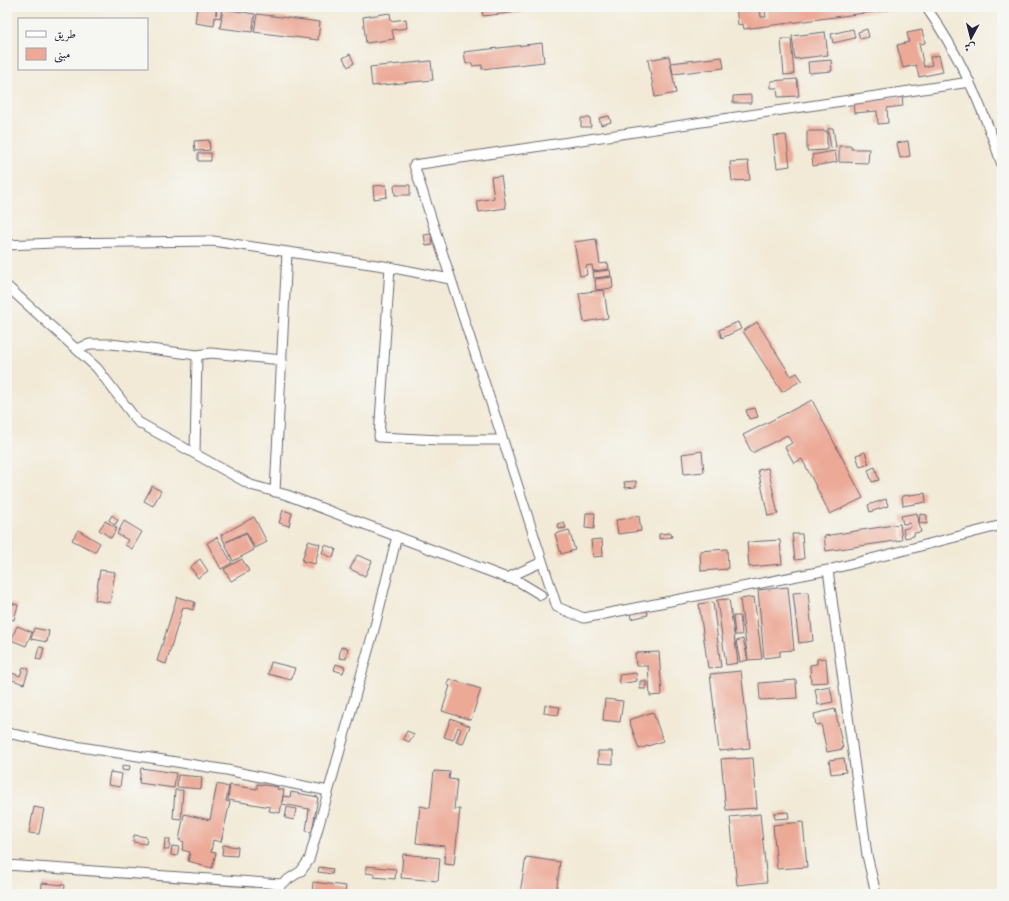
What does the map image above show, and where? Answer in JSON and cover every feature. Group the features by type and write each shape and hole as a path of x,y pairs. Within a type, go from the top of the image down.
{"street":[{"path":"926,7 934,18 970,82 992,133 1002,165"},
{"path":"970,82 414,165 557,607 584,618 828,570 1002,525"},
{"path":"7,245 213,241 390,267 450,279"},
{"path":"275,492 287,252"},
{"path":"390,267 379,436 441,440 503,440"},
{"path":"7,286 97,368 138,422 251,485 275,492 518,581 541,595"},
{"path":"76,350 90,344 111,344 197,355 211,353 282,360"},
{"path":"195,453 197,355"},
{"path":"277,894 281,884 301,871 309,860 375,626 397,536"},
{"path":"507,578 542,562"},
{"path":"828,570 867,855 876,894"},
{"path":"7,733 68,745 227,770 328,791"},
{"path":"7,865 281,884"}],"building":[{"path":"197,7 216,8 216,15 217,9 222,10 220,18 215,17 214,26 195,23"},
{"path":"489,7 537,7 537,10 483,16 482,10 490,9"},
{"path":"736,7 760,8 761,17 766,17 765,8 769,7 895,7 895,9 744,29 743,24 738,25"},
{"path":"223,9 255,14 252,32 220,28"},
{"path":"390,13 391,21 406,19 407,28 392,30 394,39 366,43 363,17"},
{"path":"257,14 320,22 318,40 254,32"},
{"path":"853,29 855,38 833,43 831,34"},
{"path":"867,29 869,37 860,39 858,32"},
{"path":"922,30 925,43 919,44 924,67 932,65 930,57 939,55 943,72 919,77 916,65 903,68 897,45 909,42 907,33"},
{"path":"825,32 828,55 795,59 792,36"},
{"path":"781,39 791,39 794,74 784,75"},
{"path":"542,43 544,62 482,69 482,65 472,66 472,63 466,64 464,52"},
{"path":"350,54 354,63 348,67 343,58"},
{"path":"669,56 676,93 655,97 648,60"},
{"path":"722,57 724,68 673,74 671,63"},
{"path":"831,60 832,71 809,73 808,62"},
{"path":"431,61 433,80 372,86 370,67"},
{"path":"797,79 799,96 778,97 777,88 771,88 771,81"},
{"path":"751,95 751,103 733,103 733,96"},
{"path":"902,96 903,106 887,108 888,123 878,124 877,111 854,113 853,101"},
{"path":"609,116 611,122 601,125 599,118"},
{"path":"581,118 590,118 591,127 581,127"},
{"path":"833,128 836,147 831,148 828,129"},
{"path":"807,131 827,131 827,150 807,151"},
{"path":"786,135 790,166 777,168 773,136"},
{"path":"209,140 210,150 195,151 194,141"},
{"path":"908,141 910,156 900,158 897,143"},
{"path":"839,146 851,146 851,149 869,149 868,163 839,162"},
{"path":"835,151 837,162 813,166 812,155"},
{"path":"198,153 211,153 211,161 198,161"},
{"path":"748,161 750,180 732,181 730,162"},
{"path":"501,176 506,208 479,212 477,201 494,198 491,177"},
{"path":"386,185 387,197 374,199 373,186"},
{"path":"394,185 410,185 410,195 395,195"},
{"path":"431,234 433,245 426,246 424,235"},
{"path":"596,239 600,264 608,263 609,269 593,271 592,265 586,266 587,275 580,276 574,242"},
{"path":"610,270 611,276 594,278 593,272"},
{"path":"612,277 613,288 596,290 595,279"},
{"path":"604,290 608,318 584,322 579,293"},
{"path":"738,322 741,329 722,338 719,330"},
{"path":"757,322 791,376 797,373 802,380 782,392 743,331"},
{"path":"812,400 863,498 830,514 802,459 794,463 785,447 792,443 787,435 752,453 743,435"},
{"path":"755,408 758,417 749,419 746,410"},
{"path":"702,451 704,472 684,474 682,454"},
{"path":"865,452 869,464 860,467 856,455"},
{"path":"875,467 879,480 872,482 868,470"},
{"path":"768,468 778,514 768,516 758,470"},
{"path":"636,481 636,487 625,488 624,482"},
{"path":"152,486 161,491 153,506 144,501"},
{"path":"925,493 926,502 903,506 902,496"},
{"path":"886,499 888,506 870,512 868,505"},
{"path":"283,510 292,513 289,526 279,523"},
{"path":"586,513 595,513 594,529 585,528"},
{"path":"917,513 921,532 914,533 914,536 905,538 903,529 911,527 910,523 903,524 901,516"},
{"path":"920,514 927,515 927,524 919,523"},
{"path":"112,515 118,520 115,525 109,520"},
{"path":"639,516 641,531 618,534 616,520"},
{"path":"254,517 267,542 255,548 246,532 226,542 246,533 254,550 233,561 221,535"},
{"path":"105,521 117,528 111,538 99,530"},
{"path":"124,521 142,532 132,549 125,545 128,540 117,534"},
{"path":"564,522 566,528 559,529 557,524"},
{"path":"900,524 902,540 826,551 824,536"},
{"path":"78,530 100,543 95,552 72,540"},
{"path":"569,530 575,550 561,554 555,534"},
{"path":"671,533 672,537 659,539 659,534"},
{"path":"792,534 802,534 804,559 795,560"},
{"path":"217,537 232,563 221,569 207,543"},
{"path":"602,539 603,556 593,557 591,540"},
{"path":"780,540 782,564 749,567 747,542"},
{"path":"308,541 320,544 315,564 302,561"},
{"path":"325,545 336,549 333,558 322,553"},
{"path":"727,549 728,569 701,571 700,551"},
{"path":"357,555 372,561 365,576 350,569"},
{"path":"200,559 208,571 198,578 190,567"},
{"path":"242,559 249,571 231,581 224,569"},
{"path":"100,570 115,572 110,603 95,600"},
{"path":"788,587 794,650 780,651 780,656 764,658 758,590"},
{"path":"808,592 813,641 799,643 793,593"},
{"path":"177,597 195,602 193,610 183,607 166,664 157,661"},
{"path":"754,597 762,659 748,660 740,599"},
{"path":"729,599 738,663 726,665 717,600"},
{"path":"7,602 18,605 14,620 7,618"},
{"path":"713,602 721,667 708,668 699,604"},
{"path":"646,607 648,615 631,619 630,611"},
{"path":"733,616 740,616 742,635 735,635"},
{"path":"17,626 32,632 26,646 11,640"},
{"path":"34,628 49,631 47,642 31,639"},
{"path":"743,639 748,660 740,662 736,641"},
{"path":"39,647 44,648 41,660 36,659"},
{"path":"341,647 348,648 346,659 339,658"},
{"path":"659,652 662,695 650,696 648,666 636,666 635,653"},
{"path":"826,658 828,682 811,683 810,665 817,664 817,659"},
{"path":"271,662 295,668 291,680 268,674"},
{"path":"336,664 345,667 343,673 334,670"},
{"path":"23,667 29,669 24,684 7,678 7,671 20,676"},
{"path":"741,671 750,748 719,751 710,674"},
{"path":"636,673 637,681 620,684 619,675"},
{"path":"449,679 481,689 471,720 442,711 450,686 447,685"},
{"path":"796,680 797,698 760,700 759,683"},
{"path":"640,681 646,681 646,689 640,689"},
{"path":"830,686 833,702 818,705 815,689"},
{"path":"605,699 623,701 620,722 603,720"},
{"path":"545,705 560,707 558,715 544,713"},
{"path":"835,709 843,749 827,752 821,724 816,725 814,714"},
{"path":"653,712 663,741 639,749 629,720"},
{"path":"451,718 470,726 463,744 456,742 461,729 458,727 453,740 444,737"},
{"path":"407,731 414,734 409,742 403,739"},
{"path":"598,751 613,751 613,764 598,763"},
{"path":"753,758 757,808 726,810 721,759"},
{"path":"844,758 846,772 831,774 829,760"},
{"path":"122,765 130,766 129,771 122,770"},
{"path":"141,768 176,773 174,788 139,783"},
{"path":"434,771 450,772 449,779 457,780 454,809 460,809 454,865 444,864 445,846 416,843 420,806 430,808"},
{"path":"110,772 122,774 120,787 108,785"},
{"path":"178,775 202,777 201,789 177,787"},
{"path":"217,784 229,787 226,801 230,802 221,842 213,840 211,852 216,853 212,868 188,861 190,852 182,850 184,842 179,840 184,814 210,820"},
{"path":"257,784 278,787 277,789 284,790 280,813 269,811 270,807 228,800 230,785 257,789"},
{"path":"175,790 183,790 181,819 173,818"},
{"path":"291,792 318,797 312,832 306,831 309,809 282,804 283,796 290,797"},
{"path":"34,807 44,809 39,834 29,833"},
{"path":"287,807 296,809 294,820 285,818"},
{"path":"788,812 789,818 775,819 774,813"},
{"path":"760,814 767,882 737,885 730,817"},
{"path":"803,822 807,867 777,869 773,825"},
{"path":"134,835 147,837 146,844 133,842"},
{"path":"165,839 170,839 169,850 164,850"},
{"path":"223,845 238,847 237,856 222,855"},
{"path":"172,846 179,847 177,856 171,855"},
{"path":"403,854 440,858 438,881 401,878"},
{"path":"526,857 560,862 556,894 520,893"},
{"path":"366,866 396,869 395,879 374,877 374,874 366,873"},
{"path":"319,867 333,869 332,874 318,872"},
{"path":"313,882 346,886 345,894 312,894"},
{"path":"42,883 65,885 64,894 41,894"}]}
